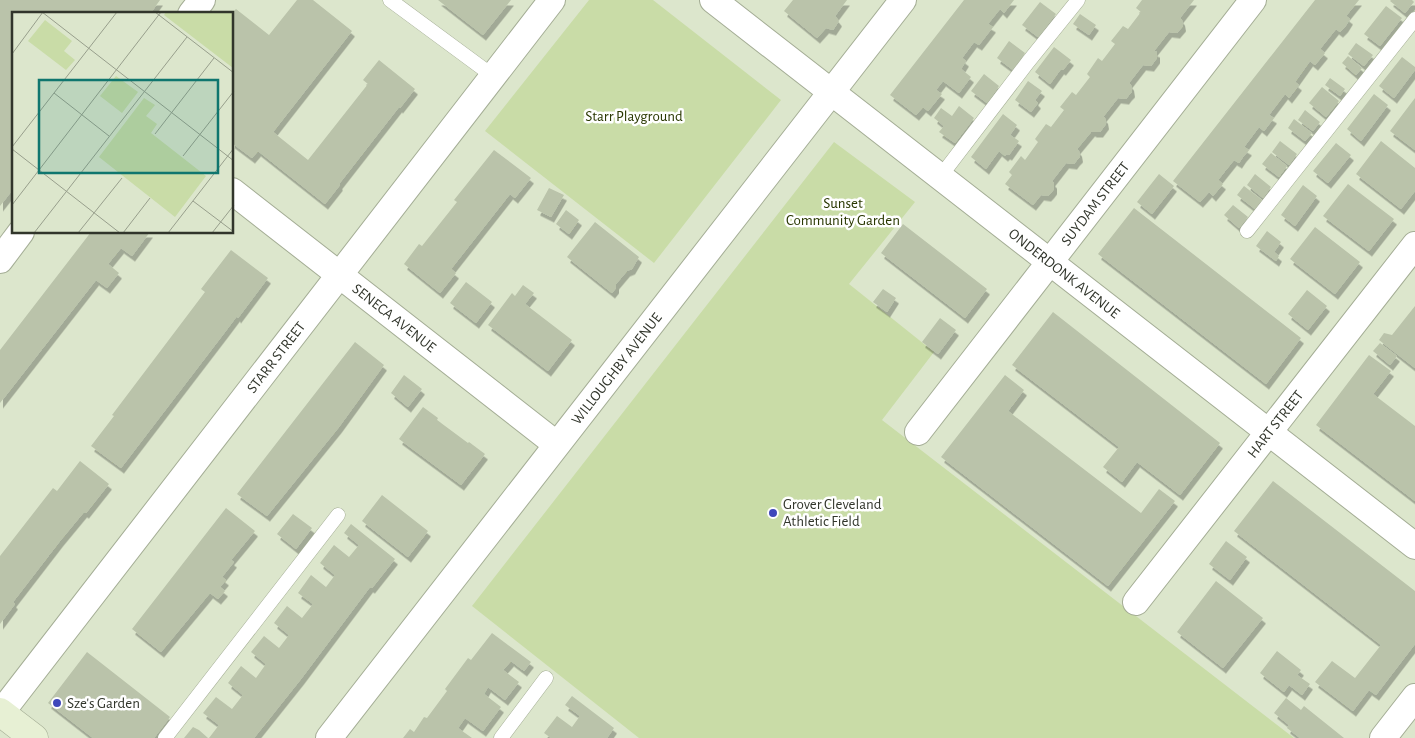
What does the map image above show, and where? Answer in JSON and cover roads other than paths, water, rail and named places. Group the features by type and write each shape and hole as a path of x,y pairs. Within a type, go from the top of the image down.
{"main road":[{"path":"0,713 34,738"}],"street":[{"path":"193,12 202,0"},
{"name":"STARR STREET","path":"0,713 552,0"},
{"name":"WILLOUGHBY AVENUE","path":"329,738 903,0"},
{"name":"SUYDAM STREET","path":"918,432 1253,0"},
{"name":"ONDERDONK AVENUE","path":"724,3 831,92 1415,546"},
{"name":"SENECA AVENUE","path":"234,193 556,444"},
{"path":"0,260 20,234"},
{"name":"HART STREET","path":"1136,602 1415,245"},
{"path":"1383,738 1415,697"}],"lane":[{"path":"390,0 493,76"},
{"path":"940,177 1078,0"},
{"path":"1247,231 1415,19"},
{"path":"165,738 338,515"},
{"path":"501,738 546,678"}],"place":[{"name":"Grover Cleveland Athletic Field","path":"773,513"},
{"name":"Sze's Garden","path":"57,703"}],"park label":[{"name":"Starr Playground","path":"634,116"},
{"name":"Sunset Community Garden","path":"843,212"}]}
